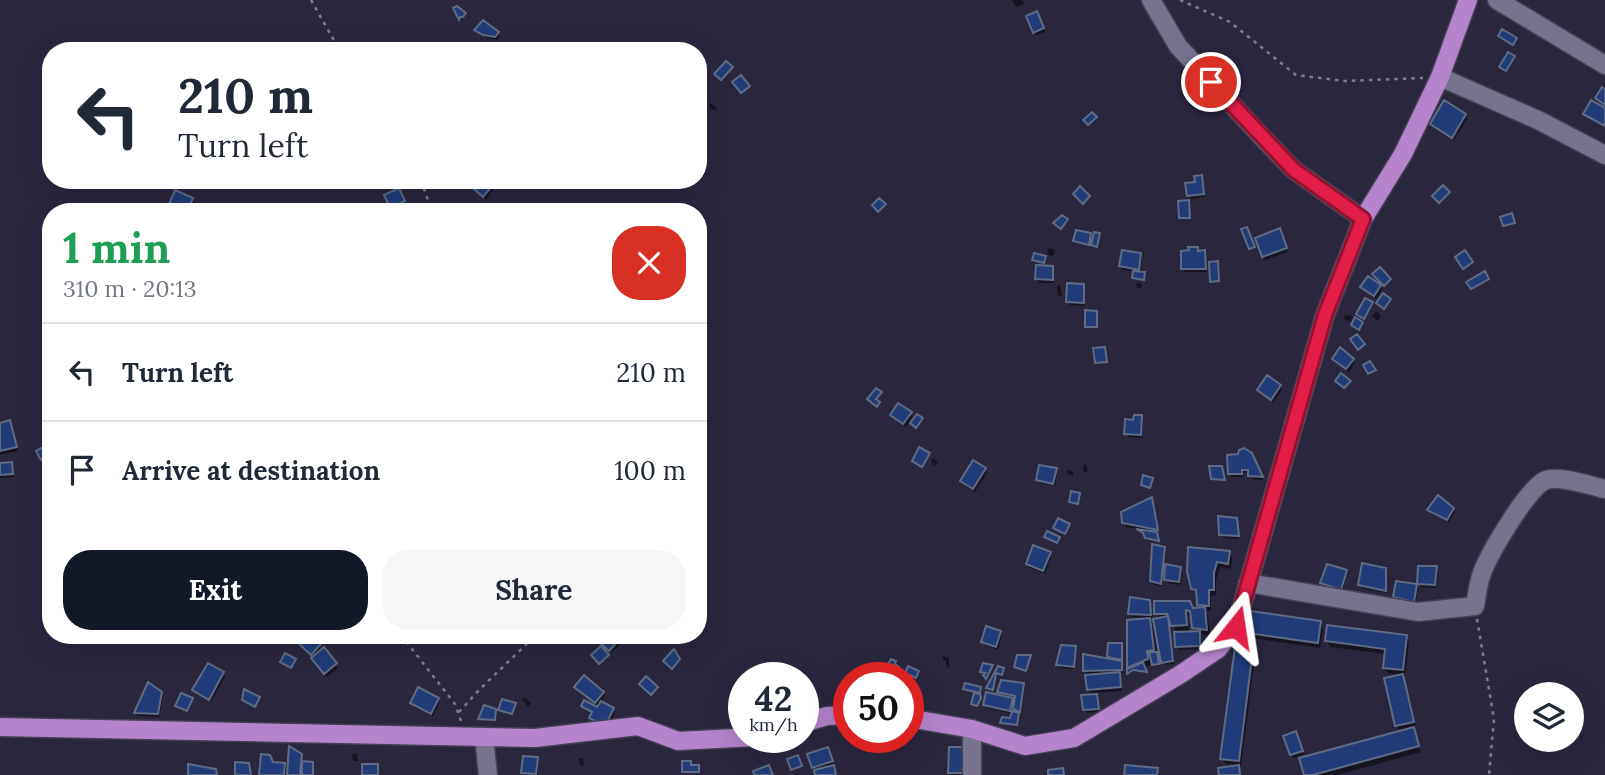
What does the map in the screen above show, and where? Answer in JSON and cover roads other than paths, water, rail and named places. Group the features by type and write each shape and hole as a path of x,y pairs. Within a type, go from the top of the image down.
{"main road":[{"path":"924,721 972,729 1025,746 1074,738 1218,649 1236,627 1325,315 1363,219 1403,154 1440,77 1468,0"},
{"path":"0,727 11,725 535,738 638,726 678,741 728,738"}],"street":[{"path":"1151,0 1178,46 1261,136 1294,170 1363,219"},
{"path":"1497,0 1605,65"},
{"path":"1440,77 1538,120 1605,155"},
{"path":"1248,583 1418,612 1475,606 1480,576 1493,548 1533,489 1545,480 1556,478 1605,489"},
{"path":"972,729 972,775"},
{"path":"479,737 488,775"}]}
